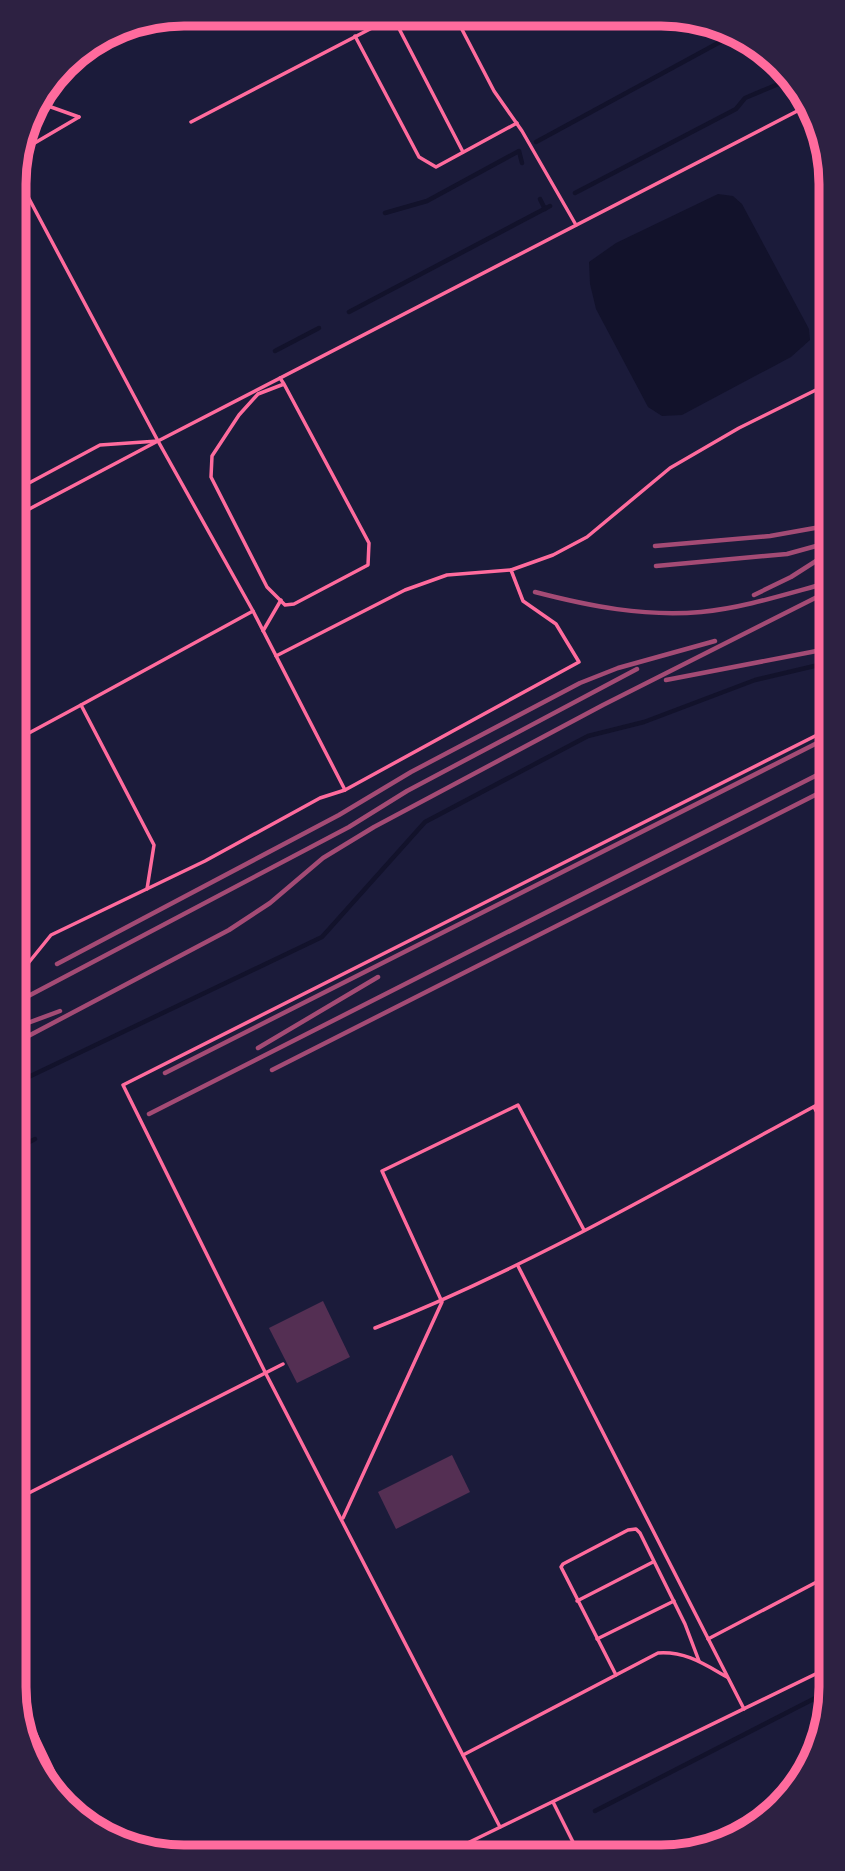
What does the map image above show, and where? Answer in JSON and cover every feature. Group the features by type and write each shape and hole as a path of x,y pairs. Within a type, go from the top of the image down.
{"lane":[{"path":"191,122 375,26"},
{"path":"400,26 463,152"},
{"path":"460,26 494,91 517,123 576,225"},
{"path":"355,36 419,157 436,167 517,123"},
{"path":"32,144 79,117 47,105"},
{"path":"27,510 799,110"},
{"path":"27,195 158,441 253,611 345,790"},
{"path":"280,378 284,384 369,543 370,554 368,565 294,604 285,605 267,587 211,477 212,456 239,415 258,394 284,384"},
{"path":"276,656 405,590 447,575 511,570 553,555 587,537 670,468 739,428 819,389"},
{"path":"29,483 100,445 158,441"},
{"path":"26,965 51,935 205,861 320,798 345,790 579,662 556,624 523,601 511,570"},
{"path":"263,631 274,617 281,600"},
{"path":"27,734 253,611"},
{"path":"81,705 154,845 147,889"},
{"path":"500,1827 265,1372 123,1085 819,734"},
{"path":"375,1328 518,1266 818,1104"},
{"path":"342,1520 442,1301 382,1171 518,1105 584,1230"},
{"path":"814,1107 818,1115"},
{"path":"518,1266 744,1709"},
{"path":"26,1494 283,1364"},
{"path":"616,1675 562,1571 563,1564 628,1530 636,1529 640,1533 685,1624 699,1661"},
{"path":"578,1601 654,1562"},
{"path":"708,1639 818,1581"},
{"path":"597,1639 674,1601"},
{"path":"463,1755 658,1653 679,1653 727,1676"},
{"path":"463,1845 818,1673"},
{"path":"32,1725 59,1783"},
{"path":"553,1801 575,1845"}],"shaded area":[{"path":"718,194 733,196 742,204 809,329 810,340 791,357 682,415 662,416 648,407 596,309 590,284 589,262 616,243"}],"building":[{"path":"323,1301 350,1357 297,1383 269,1328"},
{"path":"452,1455 470,1492 396,1529 378,1492"}],"waterway":[{"path":"536,142 723,40"},
{"path":"575,193 736,109 745,98 781,83"},
{"path":"385,213 427,201 519,151 522,163"},
{"path":"540,199 545,209"},
{"path":"349,312 550,206"},
{"path":"275,351 319,328"},
{"path":"26,1078 322,937 425,822 588,736 644,722 755,680 819,665"},
{"path":"26,1144 35,1139"},
{"path":"595,1811 818,1697"}],"railway":[{"path":"655,546 770,536 819,527"},
{"path":"656,566 787,554 819,545"},
{"path":"754,595 791,577 819,559"},
{"path":"535,592 617,609 680,613 733,607 819,585"},
{"path":"26,1037 229,930 270,903 323,858 374,827 603,705 819,596"},
{"path":"57,964 339,815 411,772 580,683 618,668 715,641"},
{"path":"666,680 819,651"},
{"path":"26,997 349,827 407,791 637,669"},
{"path":"165,1073 819,742"},
{"path":"149,1114 819,774"},
{"path":"272,1070 819,793"},
{"path":"258,1048 378,977"},
{"path":"26,1023 60,1011"}]}
